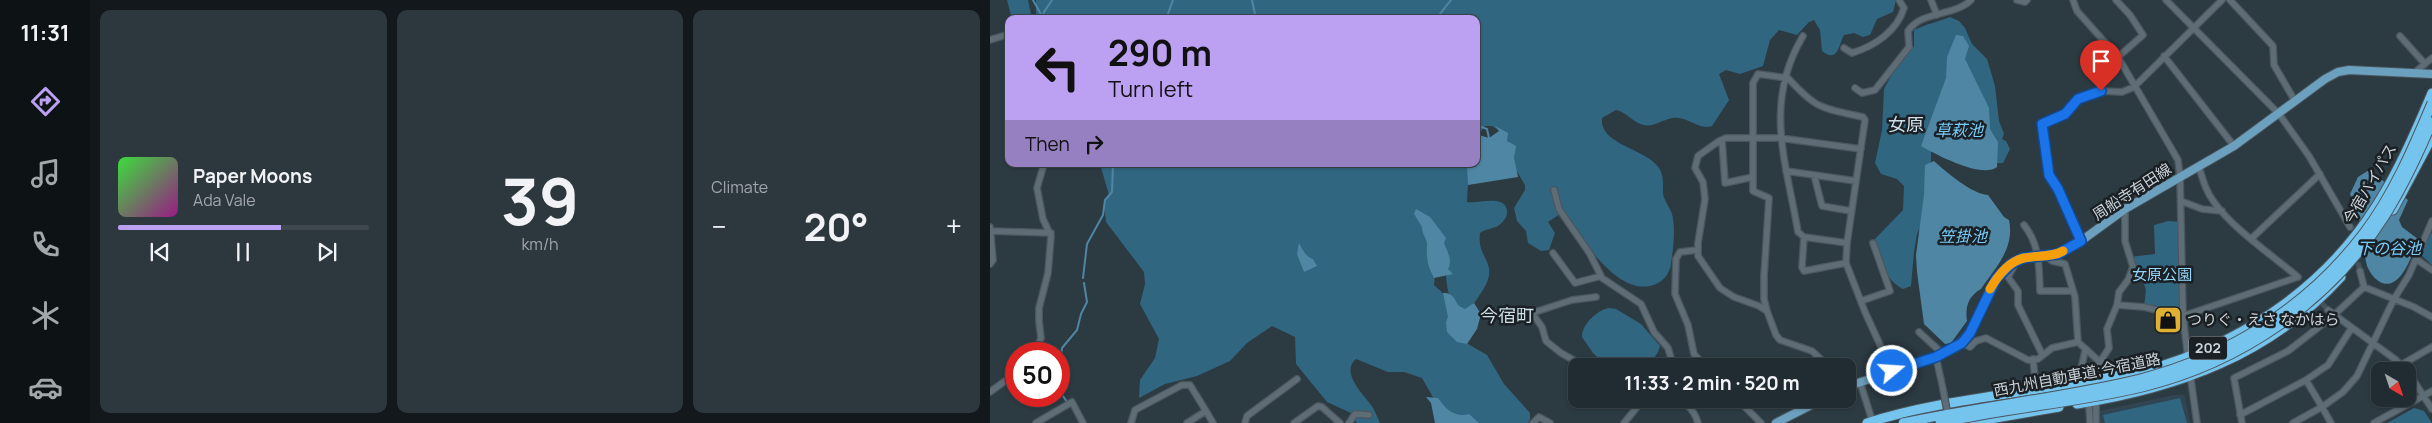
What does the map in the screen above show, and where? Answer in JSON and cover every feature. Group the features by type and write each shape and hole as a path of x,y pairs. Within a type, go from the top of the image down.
{"highway":[{"name":"今宿バイパス","path":"1871,422 1975,398 2138,372 2221,343 2262,320 2301,292 2340,255 2378,204 2432,93"},
{"name":"西九州自動車道;今宿道路","path":"1902,423 2140,379 2199,360 2270,323 2305,296 2339,262 2364,233 2391,190 2432,103"},
{"name":"西九州自動車道;今宿道路","path":"1940,423 2141,387 2209,365 2253,342 2281,324 2310,301 2354,257 2379,224 2397,195 2432,122"},
{"name":"今宿バイパス","path":"1967,423 2092,403 2136,393 2190,376 2223,363 2268,339 2328,292 2364,252 2402,196 2432,137"}],"main road":[{"name":"周船寺有田線","path":"1856,382 1939,356 1962,343 1970,333 1996,279 2016,262 2023,258 2058,254 2081,241 2126,209 2234,146 2338,72 2349,70 2432,74"},
{"path":"1776,423 1805,408"}],"street":[{"path":"1844,48 1852,53 1876,43 1900,21 1904,8 1899,0"},
{"path":"1931,0 1937,15"},
{"path":"1855,88 1862,92 1875,90 1909,47 1908,31 1917,20 1961,7 1971,0"},
{"path":"2018,0 2025,2 2027,0"},
{"path":"2073,0 2077,11 2118,57 2178,160 2181,201 2183,316 2197,423"},
{"path":"2116,0 2130,15 2143,35 2118,57"},
{"path":"2166,0 2279,114 2320,174 2350,227"},
{"path":"2081,241 2058,189 2049,175 2042,124 2065,114 2078,99 2101,91 2122,92 2134,87 2222,0"},
{"path":"2230,0 2273,46 2274,65 2295,101"},
{"path":"990,40 1005,35"},
{"path":"1803,36 1784,77 1780,138 1798,232 1804,237 1846,243"},
{"path":"2400,36 2425,64"},
{"path":"2164,56 2234,146"},
{"path":"2414,72 2432,58"},
{"path":"1819,358 1812,351 1780,340 1776,335 1764,299 1768,198 1753,191 1753,79 1758,74 1788,78 1807,99 1820,107 1863,117 1865,120 1846,243 1846,263 1892,371"},
{"path":"1767,311 1734,297 1720,288 1697,250 1705,199 1703,182 1695,168 1698,156 1722,140 1753,137 1780,138 1861,150"},
{"path":"1722,140 1725,183 1753,177"},
{"path":"1040,342 1041,338 1038,321 1048,273 1051,233 1043,219 1037,188 1043,167"},
{"path":"2117,305 2144,307 2183,316 2298,276 2222,211 2205,187 2199,167"},
{"path":"1786,171 1856,181"},
{"path":"2252,238 2320,174"},
{"path":"1814,175 1822,206 1852,211"},
{"path":"1554,190 1559,209 1590,254 1601,276 1641,304 1654,332 1668,348 1671,358"},
{"path":"2181,201 2202,209 2222,211"},
{"path":"2093,380 2093,374 2109,348 2108,323 2117,305 2119,292 2128,280 2133,267 2125,241 2126,209"},
{"path":"2293,423 2322,407 2343,392 2357,376 2394,299 2409,275 2432,221"},
{"path":"2024,225 2043,257 2065,264 2075,297 2078,342 2085,351 2100,362"},
{"path":"990,264 993,260 990,229 1051,233"},
{"path":"2425,237 2432,230"},
{"path":"1804,237 1802,267 1804,271 1846,263"},
{"path":"1861,301 1890,291 1873,243"},
{"path":"1697,250 1680,252 1676,259 1675,294 1688,325 1694,354 1698,358"},
{"path":"1553,253 1575,283 1601,276"},
{"path":"2043,257 2040,292 2072,291"},
{"path":"2416,259 2432,270"},
{"path":"2016,262 2008,277 2018,291 2018,305 2042,354"},
{"path":"2360,271 2364,287"},
{"path":"2364,287 2394,299 2432,318"},
{"path":"2242,423 2234,378 2288,351 2333,316 2364,287"},
{"path":"1570,358 1546,341 1542,327 1532,313 1572,300 1596,297"},
{"path":"2328,310 2333,316 2397,362"},
{"path":"2240,414 2306,380 2328,365 2351,329"},
{"path":"1919,332 1939,356 1950,423"},
{"path":"1962,343 1970,347 1976,340 1986,338 2021,357 2033,359 2038,358 2052,348 2078,342"},
{"path":"2406,362 2432,347"},
{"path":"2080,374 2085,351"},
{"path":"2033,359 2036,389"},
{"path":"1245,423 1248,416 1298,380"},
{"path":"2306,380 2331,423"},
{"path":"990,392 1005,381"},
{"path":"1860,382 1871,422"},
{"path":"1131,423 1134,410 1182,385 1190,385 1213,423"},
{"path":"2416,385 2432,409"},
{"path":"2374,423 2432,391"},
{"path":"1036,423 1072,402 1083,423"},
{"path":"2090,423 2092,403"},
{"path":"2092,403 2096,423"},
{"path":"1294,423 1318,406 1322,407 1340,423"},
{"path":"1624,423 1636,408"},
{"path":"1690,408 1695,413 1698,423"},
{"path":"1746,408 1761,423"},
{"path":"1187,423 1206,411"},
{"path":"1348,423 1355,414 1369,415"},
{"path":"1533,423 1539,417 1550,423"}],"shaded area":[{"path":"2179,394 2185,395 2190,423 2099,423 2098,411"}],"green space":[{"path":"1007,0 1028,0 1031,15 1011,15"},
{"path":"1036,0 1896,0 1893,12 1877,19 1870,35 1863,37 1854,33 1844,35 1835,54 1831,55 1822,51 1820,30 1814,20 1809,22 1797,35 1779,30 1770,40 1763,66 1740,74 1726,70 1719,74 1729,100 1712,126 1703,127 1683,119 1674,118 1652,125 1643,125 1616,110 1602,118 1603,127 1608,134 1615,140 1653,161 1659,168 1663,183 1663,193 1672,214 1674,239 1669,270 1659,283 1642,287 1628,283 1615,275 1602,263 1563,212 1548,222 1555,233 1549,250 1541,251 1528,243 1526,231 1517,221 1514,208 1525,190 1525,185 1516,170 1505,134 1492,126 1485,126 1480,133 1480,15 1036,15"},
{"path":"1950,17 1959,21 1965,28 1972,44 1987,59 1995,86 1999,121 2004,134 2002,139 2006,141 2010,149 2003,163 1994,163 1948,80 1931,135 1931,171 1924,219 1917,234 1911,286 1903,289 1891,280 1883,268 1875,239 1903,210 1904,186 1897,179 1881,174 1875,163 1882,130 1884,89 1898,63 1914,46 1914,30"},
{"path":"1101,167 1469,167 1467,202 1498,201 1506,207 1507,213 1504,220 1498,226 1480,233 1481,249 1489,268 1487,283 1472,305 1465,310 1452,300 1448,291 1446,275 1435,275 1434,285 1447,297 1456,337 1487,355 1504,384 1530,413 1528,423 1476,423 1447,413 1434,399 1422,378 1404,372 1388,372 1356,359 1350,370 1354,383 1372,407 1380,423 1357,423 1351,413 1327,402 1296,364 1295,337 1272,326 1247,343 1230,361 1197,376 1165,384 1139,398 1140,380 1155,358 1159,339 1140,304 1145,284 1144,272 1106,222 1104,204 1109,195"},
{"name":"女原公園","path":"2168,221 2181,222 2183,316 2144,307 2146,290 2142,278 2128,280 2133,267 2130,257 2155,254 2154,225"},
{"path":"2432,233 2432,265 2420,254 2427,236"},
{"path":"1604,309 1616,309 1641,324 1660,346 1654,358 1598,358 1593,353 1582,337 1583,332 1591,318"},
{"path":"2180,398 2187,423 2105,423 2103,415"},
{"path":"2414,408 2424,411 2432,423 2387,423"}],"water":[{"name":"草萩池","path":"1956,35 1963,36 1969,46 1965,59 1989,108 1990,129 1998,142 1997,167 1990,170 1981,170 1959,164 1921,146 1946,78 1947,57"},
{"path":"1495,126 1508,133 1507,141 1516,146 1514,158 1518,177 1468,185 1467,167 1480,167 1480,135 1489,138 1499,131"},
{"name":"笠掛池","path":"1934,161 1967,187 1988,195 2004,217 2009,220 2010,230 2007,248 2003,257 1981,289 1973,295 1968,303 1967,321 1951,343 1945,344 1924,324 1917,272 1916,255 1924,195 1925,165"},
{"name":"下の谷池","path":"2369,170 2408,200 2399,220 2402,227 2418,239 2401,276 2389,284 2377,280 2367,266 2359,219 2350,194 2358,177"},
{"path":"1416,209 1430,217 1446,238 1444,243 1450,259 1448,269 1453,274 1434,278 1428,262 1427,242 1422,227 1414,214"},
{"path":"1299,243 1304,252 1313,259 1317,266 1304,272 1297,254"},
{"path":"1443,293 1451,295 1459,306 1465,309 1474,303 1481,314 1477,329 1467,344 1457,342 1447,332 1446,322 1448,317"},
{"path":"1426,397 1438,398 1451,412 1459,415 1469,414 1479,423 1435,423 1431,403"}],"waterway":[{"path":"1033,0 1041,15"},
{"path":"1044,15 1052,0"},
{"path":"1167,15 1173,0"},
{"path":"1252,0 1255,15"},
{"path":"1439,15 1451,0"},
{"path":"1480,126 1487,129 1489,138"},
{"path":"1083,278 1087,244 1103,215 1105,200 1112,192 1113,167"},
{"path":"1067,342 1077,330 1081,314 1087,302 1084,283"}],"tunnel":[{"path":"2356,254 2360,271"},
{"path":"2316,297 2328,310"}],"slow traffic":[{"path":"1990,289 1996,279 2011,264 2023,258 2044,257 2063,251"}],"place":[{"name":"つりぐ・えさ なかはら","path":"2168,320"}],"district":[{"name":"女原","path":"1906,125"},
{"name":"今宿町","path":"1507,316"}],"route":[{"path":"1892,371 1936,357 1962,343 1970,333 1979,309 1996,279 2011,264 2023,258 2058,254 2081,241 2058,189 2049,175 2042,124 2065,114 2078,99 2101,91"}]}
